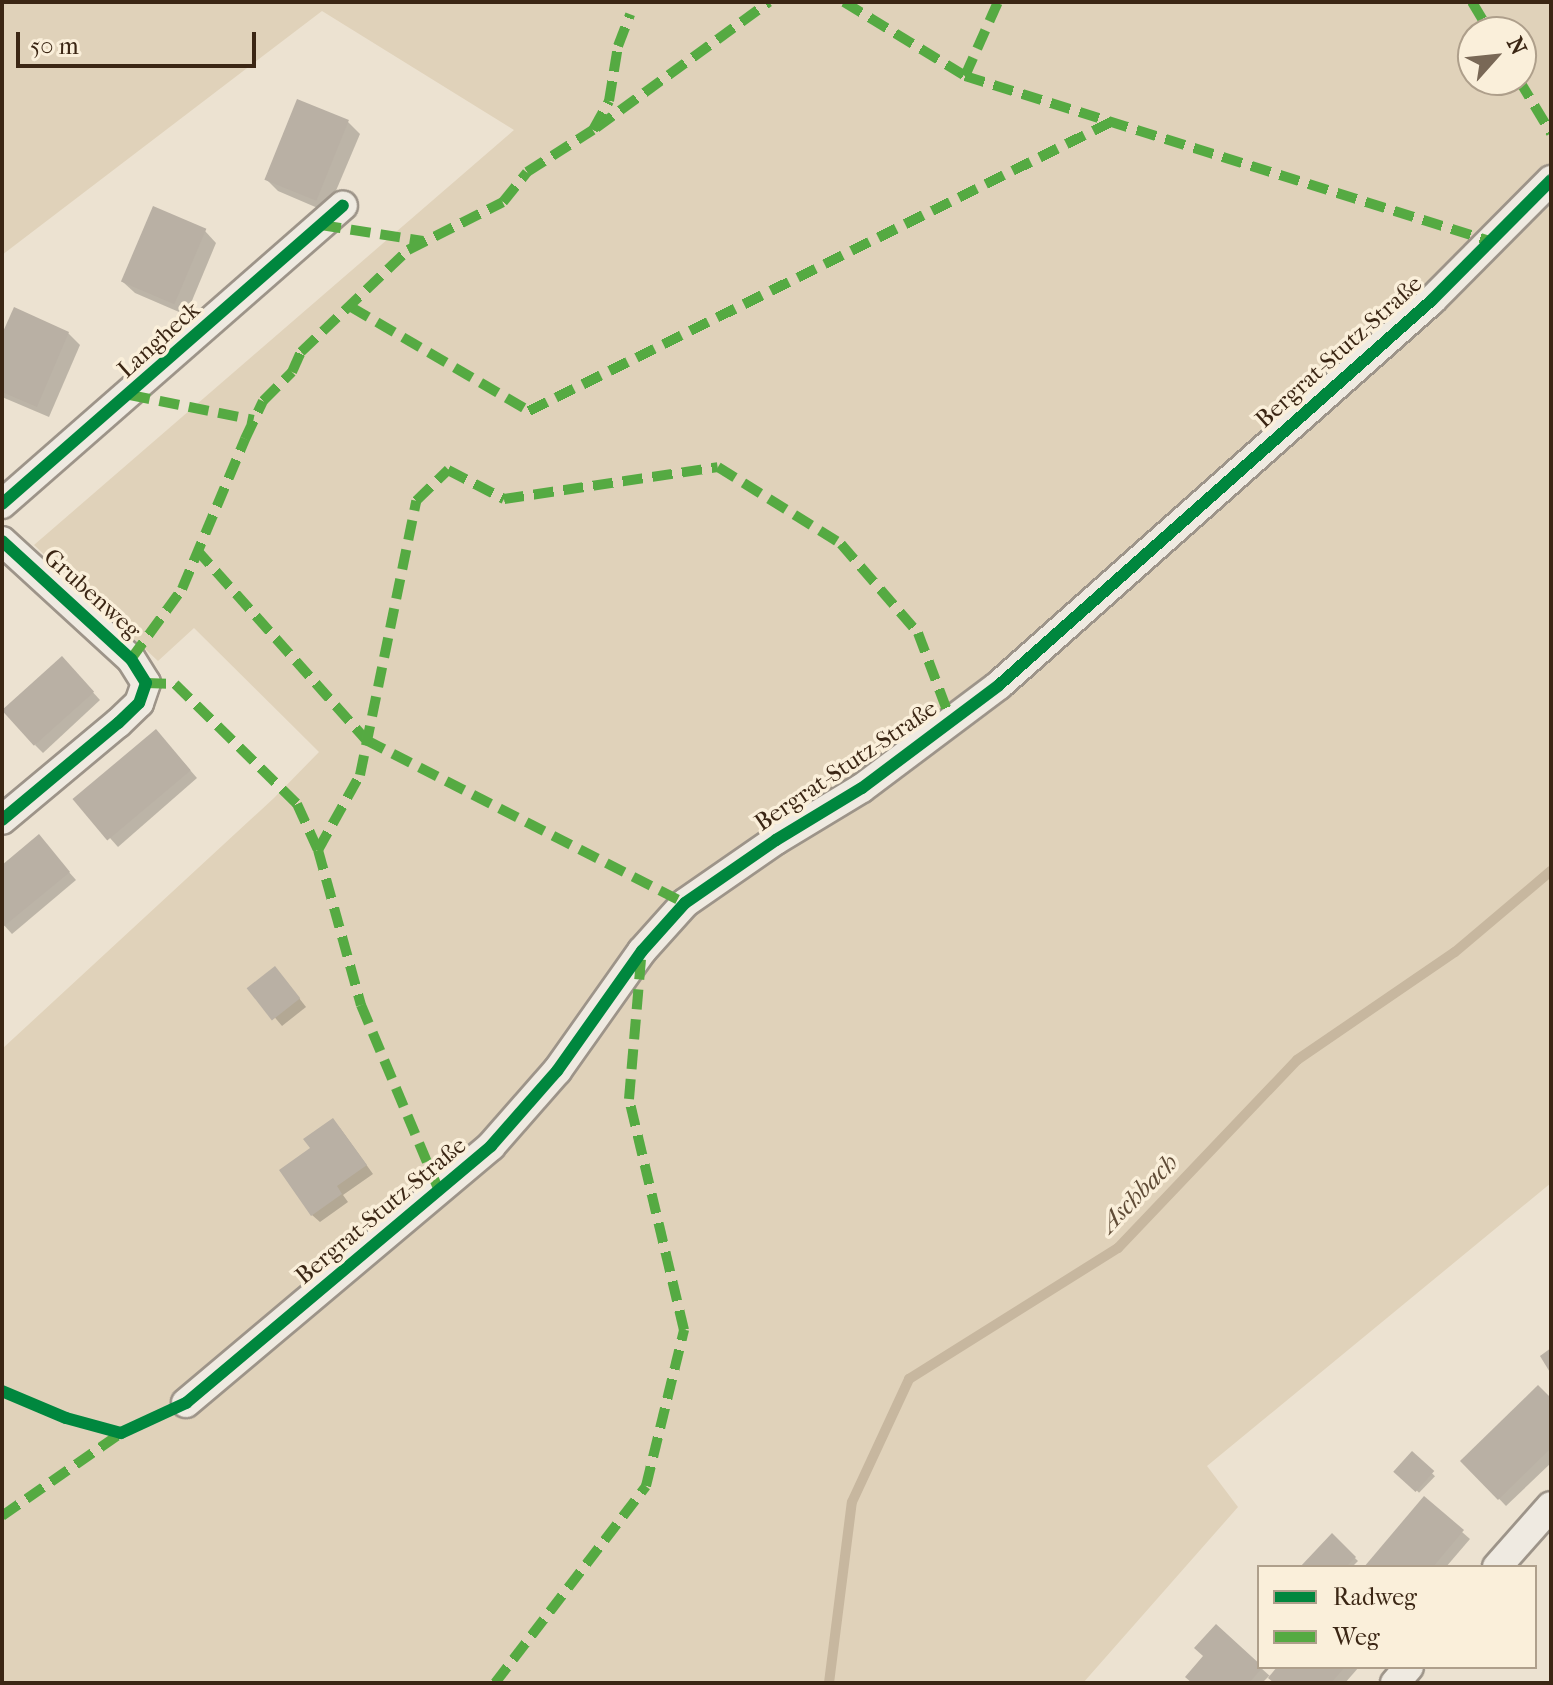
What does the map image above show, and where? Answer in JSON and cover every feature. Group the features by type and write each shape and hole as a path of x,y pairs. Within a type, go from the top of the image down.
{"street":[{"name":"Bergrat-Stutz-Straße","path":"186,1403 491,1146 557,1071 642,951 685,903 776,840 862,788 999,685 1432,300 1551,180"},
{"name":"Langheck","path":"2,504 343,206"},
{"name":"Grubenweg","path":"2,541 131,659 146,683 139,703 118,723 2,820"},
{"path":"1499,1565 1551,1506"}],"shaded area":[{"path":"2,2 1551,2 1551,1183 1207,1466 1238,1507 1083,1683 2,1683 2,1049 274,798 319,752 194,628 158,661 34,545 514,130 322,11 2,255"}],"building":[{"path":"297,99 349,120 316,201 264,180"},
{"path":"153,206 206,229 174,304 121,281"},
{"path":"14,307 69,332 37,407 2,392 2,334"},
{"path":"62,656 94,692 34,746 2,710"},
{"path":"156,729 191,770 107,840 73,799"},
{"path":"39,834 70,872 3,927 2,865"},
{"path":"275,966 300,998 272,1020 247,988"},
{"path":"333,1118 367,1165 337,1186 342,1194 311,1216 279,1170 310,1148 303,1139"},
{"path":"1551,1348 1551,1374 1540,1356"},
{"path":"1538,1385 1551,1398 1551,1448 1498,1500 1460,1461"},
{"path":"1412,1451 1434,1471 1416,1492 1393,1472"},
{"path":"1424,1496 1464,1530 1435,1565 1366,1565"},
{"path":"1332,1533 1356,1557 1348,1565 1302,1565"},
{"path":"1216,1624 1257,1662 1257,1669 1261,1669 1249,1683 1192,1683 1185,1677 1203,1656 1194,1648"},
{"path":"1275,1669 1343,1669 1331,1683 1274,1683 1268,1678"}],"waterway":[{"name":"Aschbach","path":"829,1683 852,1502 909,1379 1118,1248 1297,1060 1455,952 1551,871"}],"marked path":[{"path":"596,128 769,2"},
{"path":"844,2 965,76 1490,241"},
{"path":"965,76 998,2"},
{"path":"1472,2 1480,16"},
{"path":"131,659 182,589 263,401 292,372 301,352 408,250 503,202 527,172 593,130 609,101 618,46 630,14"},
{"path":"1529,96 1551,133"},
{"path":"351,307 529,411 1111,122"},
{"path":"321,225 423,241"},
{"path":"130,395 254,420"},
{"path":"318,850 360,775 416,501 448,470 504,499 718,467 841,544 918,633 951,721"},
{"path":"196,549 366,740 685,903"},
{"path":"146,683 175,684 297,804 318,850 361,1005 439,1191"},
{"path":"495,1683 646,1486 684,1330 629,1099 641,958"},
{"path":"2,1516 121,1433"}],"cycle path":[{"path":"2,1391 66,1418 121,1433 186,1403 491,1146 557,1071 642,951 685,903 776,840 862,788 999,685 1432,300 1551,180"},
{"path":"2,504 343,206"},
{"path":"2,541 131,659 146,683 139,703 118,723 2,820"}]}
